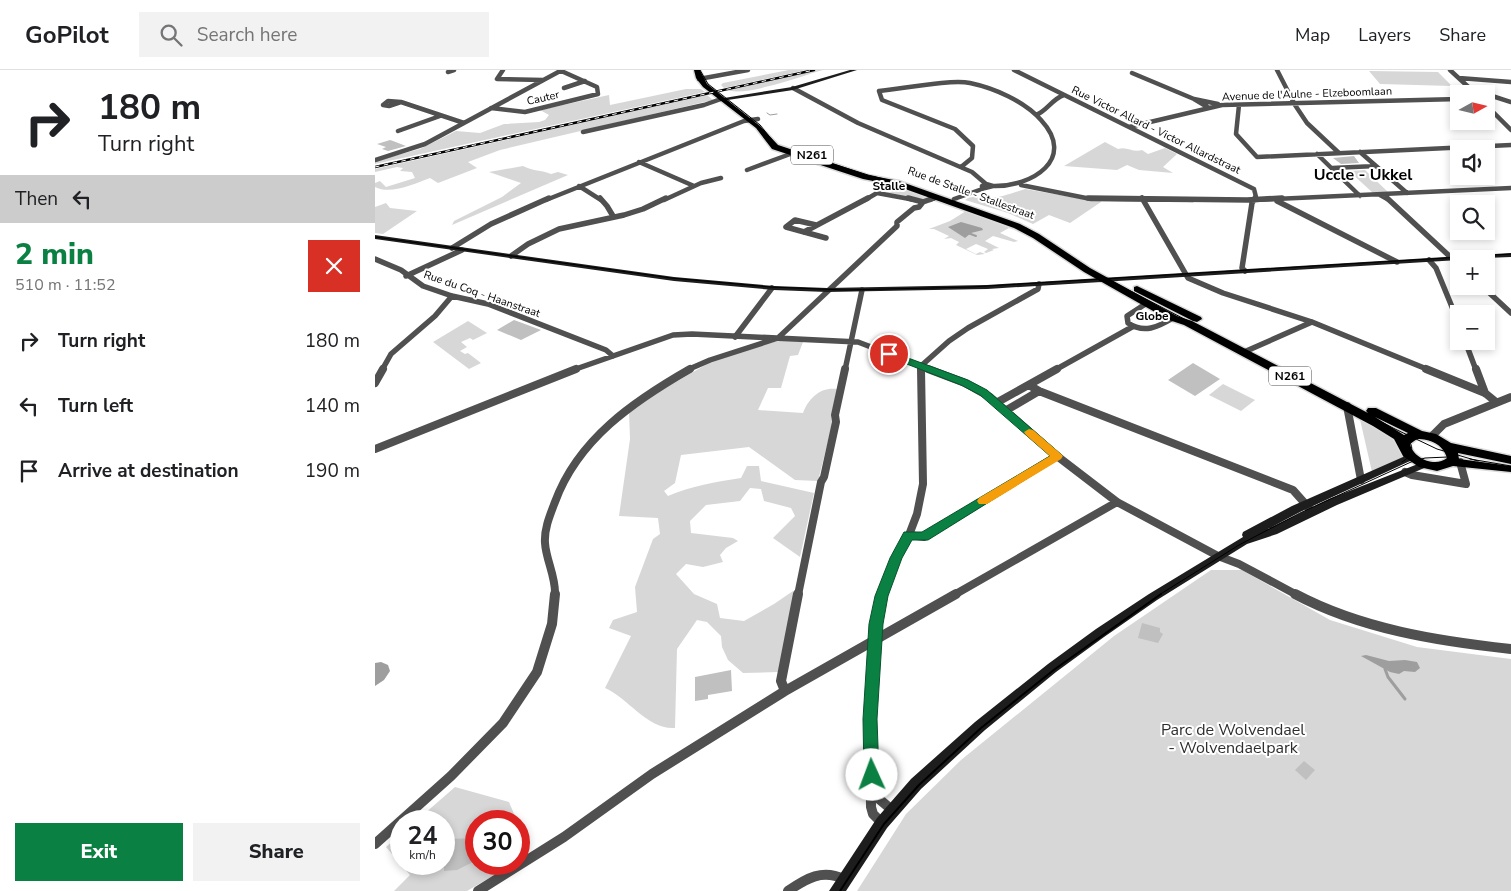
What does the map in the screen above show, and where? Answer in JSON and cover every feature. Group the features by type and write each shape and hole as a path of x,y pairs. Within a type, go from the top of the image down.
{"main road":[{"path":"697,70 703,75"},
{"path":"727,99 793,88 855,70"},
{"name":"Rue de Stalle - Stallestraat","path":"703,75 748,120 760,128 767,141 772,145 874,178 896,183 1027,230 1068,259 1105,280"},
{"name":"Rue de Stalle - Stallestraat","path":"703,75 725,94 727,99 758,119 767,127 774,139 786,146 877,175 901,180 1023,222 1083,260 1118,279"},
{"path":"375,237 671,278 772,288 827,290 901,291 1450,259"},
{"path":"1495,256 1511,255"},
{"name":"N261","path":"1118,279 1377,423 1404,443 1404,448 1409,454"},
{"name":"N261","path":"1105,280 1173,318 1247,350 1449,447 1511,460"},
{"path":"1404,443 1409,437 1426,436"},
{"path":"1449,447 1456,462"},
{"path":"837,891 892,810 946,756 1053,668 1137,607 1243,540 1273,531 1309,508 1361,480 1407,459 1409,454 1425,464 1441,466 1456,462 1511,469"},
{"path":"1309,508 1425,464"}],"street":[{"path":"448,72 455,70"},
{"path":"503,70 497,79 543,80"},
{"path":"375,160 414,148 561,70 585,81"},
{"path":"703,75 748,70"},
{"name":"Rue Victor Allard - Victor Allardstraat","path":"1014,70 1254,190 1256,197 1254,200"},
{"path":"1277,70 1307,123 1339,153"},
{"path":"1450,70 1466,85"},
{"path":"1133,73 1194,99 1209,108"},
{"path":"1459,78 1511,82"},
{"path":"564,88 585,81"},
{"name":"Cauter","path":"491,108 525,112 598,94 597,87 585,81"},
{"path":"961,167 972,158 973,146 965,137 955,130 896,104 882,100 879,91 894,92 962,82 973,83 997,93 1036,115 1048,130 1053,155 1049,166 1021,185"},
{"path":"557,86 572,91"},
{"path":"793,88 845,117 972,172 985,186"},
{"path":"1036,115 1043,113 1054,98 1064,95"},
{"path":"1495,97 1511,102"},
{"path":"583,132 704,106 727,99"},
{"path":"1194,99 1223,104"},
{"name":"Avenue de l'Aulne - Elzeboomlaan","path":"1129,127 1223,104 1450,99"},
{"path":"402,102 464,123"},
{"path":"1239,105 1235,123 1236,134 1257,157 1511,145"},
{"path":"1495,114 1511,130"},
{"path":"398,131 440,116"},
{"path":"452,248 506,216 748,120 758,119"},
{"path":"1360,152 1407,193"},
{"path":"747,170 793,153"},
{"path":"1317,154 1359,196"},
{"path":"639,162 694,186"},
{"path":"1332,168 1376,166"},
{"path":"511,256 535,238 554,229 644,208 694,186 721,178"},
{"path":"804,232 844,212 877,192 874,178"},
{"path":"954,199 985,186 1021,185 1082,198 1254,200 1378,194 1387,196 1407,193 1511,188"},
{"path":"579,186 609,205 613,216"},
{"name":"Rue de Stalle - Stallestraat","path":"877,192 886,196 923,202"},
{"path":"1387,196 1450,257"},
{"path":"375,844 451,776 503,723 537,672 552,624 555,590 545,542 548,520 558,493 572,466 591,442 621,414 655,390 710,360 777,338 897,226 897,222 923,202 935,198"},
{"path":"1142,198 1188,278 1223,293 1312,322 1485,393 1496,402"},
{"path":"1245,271 1242,268 1254,200"},
{"path":"1275,200 1397,262"},
{"path":"816,225 795,220 786,227 827,238"},
{"path":"406,276 462,250"},
{"name":"Rue du Coq - Haanstraat","path":"375,259 401,270 406,276 423,286 452,296 488,304 606,350 613,356"},
{"path":"1429,260 1437,268 1452,305"},
{"path":"882,823 873,814 871,807 870,719 875,641 881,596 896,558 909,535 917,514 923,484 921,366 949,341 968,328 1037,289 1039,284"},
{"path":"735,336 772,288"},
{"path":"785,691 781,681 799,583 836,422 835,415 862,290"},
{"path":"1492,295 1511,313"},
{"path":"375,384 391,354 435,316 452,296"},
{"path":"1147,303 1127,316 1128,323 1132,327 1145,330 1154,329 1173,318"},
{"path":"1247,350 1312,322"},
{"path":"996,403 1132,327"},
{"path":"375,449 588,364 673,335 858,342 965,383 983,392 1057,456 1117,502 1218,556 1239,564 1301,596 1347,616 1381,627 1457,643 1511,648"},
{"path":"1468,350 1485,393"},
{"path":"1029,385 1039,391 1293,490 1309,508"},
{"path":"1005,412 1039,391"},
{"path":"1426,436 1443,424 1511,397"},
{"path":"1347,406 1361,480"},
{"path":"909,535 924,537 1057,456"},
{"path":"1405,472 1412,475 1466,484 1456,462"},
{"path":"477,891 564,837 652,774 785,691 1117,502"},
{"path":"872,793 892,810"},
{"path":"788,891 819,874 832,872 844,879"}],"green space":[{"path":"789,70 806,70 724,88 721,85 723,83"},
{"path":"823,70 747,91 727,90"},
{"path":"1369,71 1438,72 1451,85 1450,86 1380,84"},
{"path":"686,89 701,89 705,92 375,164 375,161 420,149 456,131 480,133 504,124 545,120 549,115 540,110 609,95 610,105"},
{"path":"707,95 713,100 500,150 468,162 477,168 438,183 430,178 410,186 395,189 388,190 375,187 375,183 380,181 386,187 415,178 412,172 400,171 403,168 397,167 375,172 375,169"},
{"path":"1105,142 1118,149 1142,150 1148,154 1165,148 1177,154 1163,167 1173,173 1139,170 1127,165 1117,170 1064,166"},
{"path":"523,166 551,174 558,172 568,175 452,225 454,221 502,197 521,183 489,172"},
{"path":"1365,170 1388,192 1373,193 1349,171"},
{"path":"877,180 896,184 928,198 923,201 885,194 878,189"},
{"path":"1025,189 1100,200 1101,202 1070,223 1049,215 1033,224 1008,213 965,200 972,197 1000,197"},
{"path":"386,203 390,208 417,211 383,234 375,233 375,207"},
{"path":"966,211 1025,234 1009,228 1000,233 1018,241 1014,242 993,236 985,241 999,248 992,249 994,250 986,253 984,252 988,249 976,244 966,249 976,254 980,252 985,254 977,255 956,245 959,242 951,238 944,239 949,236 934,229 929,229 950,221"},
{"path":"468,321 487,333 473,340 470,338 461,342 467,347 460,351 465,354 468,353 481,363 469,369 433,342"},
{"path":"780,340 803,342 798,355 790,356 781,388 768,388 758,410 803,413 812,398 820,392 837,389 831,418 832,425 818,481 795,480 749,447 681,455 675,483 664,491 668,496 695,487 741,478 747,466 759,466 761,481 814,493 800,557 773,538 795,516 791,508 764,501 761,489 750,488 740,501 706,505 690,521 691,533 733,538 738,541 726,548 720,555 723,562 703,567 686,564 676,574 694,594 717,604 720,618 744,621 793,591 795,597 778,672 743,673 728,660 722,647 721,636 707,622 697,620 677,649 675,728 665,727 647,719 605,688 631,636 609,628 613,620 637,612 635,587 653,539 660,534 658,518 619,516 630,439 629,412 636,405 714,360"},
{"path":"1223,384 1255,400 1241,411 1209,395"},
{"path":"1359,415 1396,440 1404,454 1402,458 1372,472"},
{"name":"Parc de Wolvendael - Wolvendaelpark","path":"1211,570 1242,570 1330,620 1417,647 1511,659 1511,891 857,891 906,814 961,760 1114,636"},
{"path":"455,787 509,802 512,810 465,810 465,875 494,875 467,891 394,891 410,875 455,875 455,810 429,810"},
{"path":"390,844 390,852 386,847"}],"shaded area":[{"path":"961,222 982,228 983,230 971,233 965,238 948,227"},
{"path":"1366,655 1389,661 1405,660 1417,662 1420,668 1415,672 1404,671 1399,674 1390,672 1361,656"},
{"path":"381,662 388,665 390,671 384,680 375,686 375,663"}],"building":[{"path":"390,140 406,146 388,151 382,149 386,147 377,144"},
{"path":"1354,156 1359,163 1341,164 1333,158"},
{"path":"514,320 541,330 521,340 497,330"},
{"path":"1193,363 1220,379 1195,396 1168,380"},
{"path":"1142,623 1160,628 1160,632 1163,634 1158,643 1138,638"},
{"path":"731,670 732,691 708,695 708,699 695,701 695,677"},
{"path":"1304,761 1315,770 1306,780 1295,770"},
{"path":"465,838 465,866 455,870 455,839"}],"waterway":[{"path":"767,113 770,115 777,114"},
{"path":"968,233 976,236"},
{"path":"1385,669 1388,677 1405,699"}],"tram line":[{"path":"700,70 708,84 760,125 777,146 868,175 904,184 1026,228 1107,279"},
{"path":"375,237 671,278 770,287 845,290 971,287 1107,279"},
{"path":"1107,279 1511,254"},
{"path":"1107,279 1395,429 1437,449 1473,459"},
{"path":"1402,462 1409,456 1412,450 1405,436"},
{"path":"1159,595 1239,545 1300,513 1411,462 1425,458 1448,457"},
{"path":"1473,459 1511,466"},
{"path":"1473,459 1478,461"},
{"path":"840,891 884,824 919,785 981,728 1055,669 1161,594"}],"railway":[{"path":"375,167 814,70"}],"slow traffic":[{"path":"983,501 1057,456 1029,432"}],"district":[{"name":"Uccle - Ukkel","path":"1363,175"},
{"name":"Stalle","path":"889,186"},
{"name":"Globe","path":"1152,316"}],"route":[{"path":"872,775 870,719 876,624 881,596 896,558 909,535 924,537 1057,456 983,392 965,383 889,354"}]}
